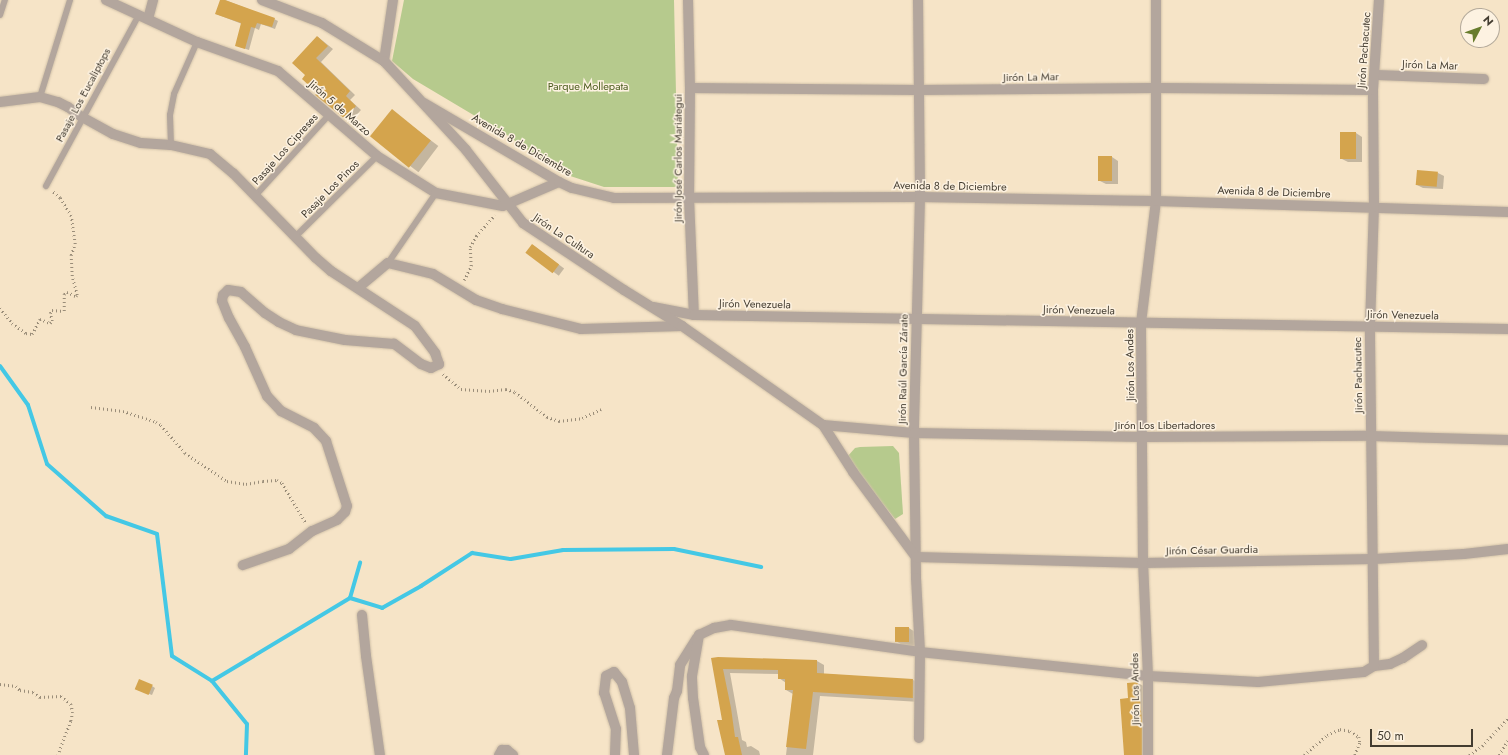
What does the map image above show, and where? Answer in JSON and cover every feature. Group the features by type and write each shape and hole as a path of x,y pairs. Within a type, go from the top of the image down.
{"street":[{"name":"Jirón 5 de Marzo","path":"106,0 198,42 278,71 377,156 436,193 505,205"},
{"path":"143,17 153,0"},
{"name":"Jirón La Cultura","path":"262,0 322,23 384,61 417,99 466,150 505,205 523,223 650,307 682,326 823,425"},
{"path":"384,61 393,0"},
{"name":"Jirón José Carlos Mariátegui","path":"688,0 690,88 689,198 694,315"},
{"name":"Jirón Raúl García Zárate","path":"918,0 920,197 914,432 916,557 920,652 919,738"},
{"name":"Jirón Los Andes","path":"1148,755 1148,676 1143,563 1142,323 1156,201 1156,0"},
{"name":"Jirón Pachacutec","path":"1374,666 1374,559 1370,326 1374,207 1373,90 1379,0"},
{"name":"Jirón La Mar","path":"1375,75 1484,79"},
{"name":"Jirón La Mar","path":"690,88 918,90 1155,88 1373,90"},
{"path":"0,102 40,97 58,102 113,134 141,143 171,145 210,154 228,168 332,271 415,326 435,353 439,364 436,367 431,368 422,364 394,344 345,340 296,330 265,313 241,292 228,290 223,295 222,301 229,318 245,347 267,396 281,410 314,428 326,441 347,506 345,512 337,520 312,531 288,550 243,564"},
{"name":"Avenida 8 de Diciembre","path":"417,99 559,182 572,188 614,198 920,197 1156,201 1508,212"},
{"path":"505,205 559,182"},
{"path":"358,288 388,263 433,274 476,300 502,309 581,329 682,326"},
{"name":"Jirón Venezuela","path":"650,307 694,315 1508,329"},
{"path":"823,425 853,472 916,557"},
{"name":"Jirón Los Libertadores","path":"823,425 914,432 1143,437 1371,436 1508,440"},
{"name":"Jirón César Guardia","path":"916,557 1143,563 1374,559 1464,554 1508,549"},
{"path":"362,615 366,656 380,755"},
{"path":"667,755 674,698 677,690 680,665 699,634 714,628 732,625 920,652 1148,676 1258,682 1364,672 1374,666 1390,664 1403,658 1422,645"},
{"path":"699,634 692,676 699,740 704,755"},
{"path":"615,755 616,729 604,694 606,676 614,672 622,682 630,708 634,755"},
{"path":"499,755 502,750 507,750 513,755"}],"lane":[{"path":"0,15 5,0"},
{"path":"40,97 70,0"},
{"name":"Pasaje Los Eucaliptops","path":"46,186 82,117 143,17"},
{"path":"171,145 170,114 174,94 198,42"},
{"name":"Pasaje Los Cipreses","path":"256,196 329,115"},
{"name":"Pasaje Los Pinos","path":"296,236 377,156"},
{"path":"388,263 436,193"}],"path":[{"path":"0,308 12,323 26,333 32,334 40,319 50,323 52,321 50,314 52,310 64,311 64,294 68,292 76,296 77,295 72,276 71,255 75,244 71,216 60,198 46,186"},
{"path":"460,291 471,266 470,247 476,236 505,205"},
{"path":"436,367 461,389 489,391 506,389 515,392 547,417 559,421 582,418 600,409"},
{"path":"91,407 123,411 162,425 185,453 227,482 246,484 277,480 282,483 312,531"},
{"path":"0,684 16,686 20,690 33,692 40,697 61,696 71,704 73,712 71,721 58,755"},
{"path":"1469,755 1482,746 1508,718"},
{"path":"1304,755 1327,734 1340,729 1350,731 1359,737 1360,743 1355,755"},
{"path":"1499,755 1508,740"}],"green space":[{"name":"Parque Mollepata","path":"404,0 674,0 678,187 604,187 558,172 507,135 413,79 392,61"},
{"path":"893,446 899,453 903,514 895,519 850,463 847,457 855,448"}],"building":[{"path":"220,0 225,0 275,18 272,27 257,23 255,28 251,27 245,49 235,46 241,23 215,14"},
{"path":"317,36 328,46 316,58 350,91 346,96 356,106 345,119 315,95 317,93 302,79 305,75 292,63"},
{"path":"392,109 431,140 409,168 370,136"},
{"path":"1340,132 1356,132 1356,159 1340,159"},
{"path":"1098,156 1112,156 1112,181 1098,181"},
{"path":"1417,170 1438,172 1437,187 1416,185"},
{"path":"532,244 559,264 553,273 525,253"},
{"path":"895,627 909,627 909,642 895,642"},
{"path":"711,658 817,660 817,673 913,679 913,698 813,692 806,749 786,747 793,690 785,690 785,679 778,679 778,670 723,669 735,737 738,737 742,755 725,755 717,720 722,720"},
{"path":"139,679 153,685 149,695 135,689"},
{"path":"1138,682 1142,719 1142,755 1124,755 1120,699 1128,698 1127,683"}],"waterway":[{"path":"0,366 28,405 47,464 106,516 157,534 172,656 212,681 247,724 246,755"},
{"path":"212,681 350,598 382,608 421,586 472,553 511,559 563,550 674,549 761,567"},
{"path":"350,598 360,562"}]}
